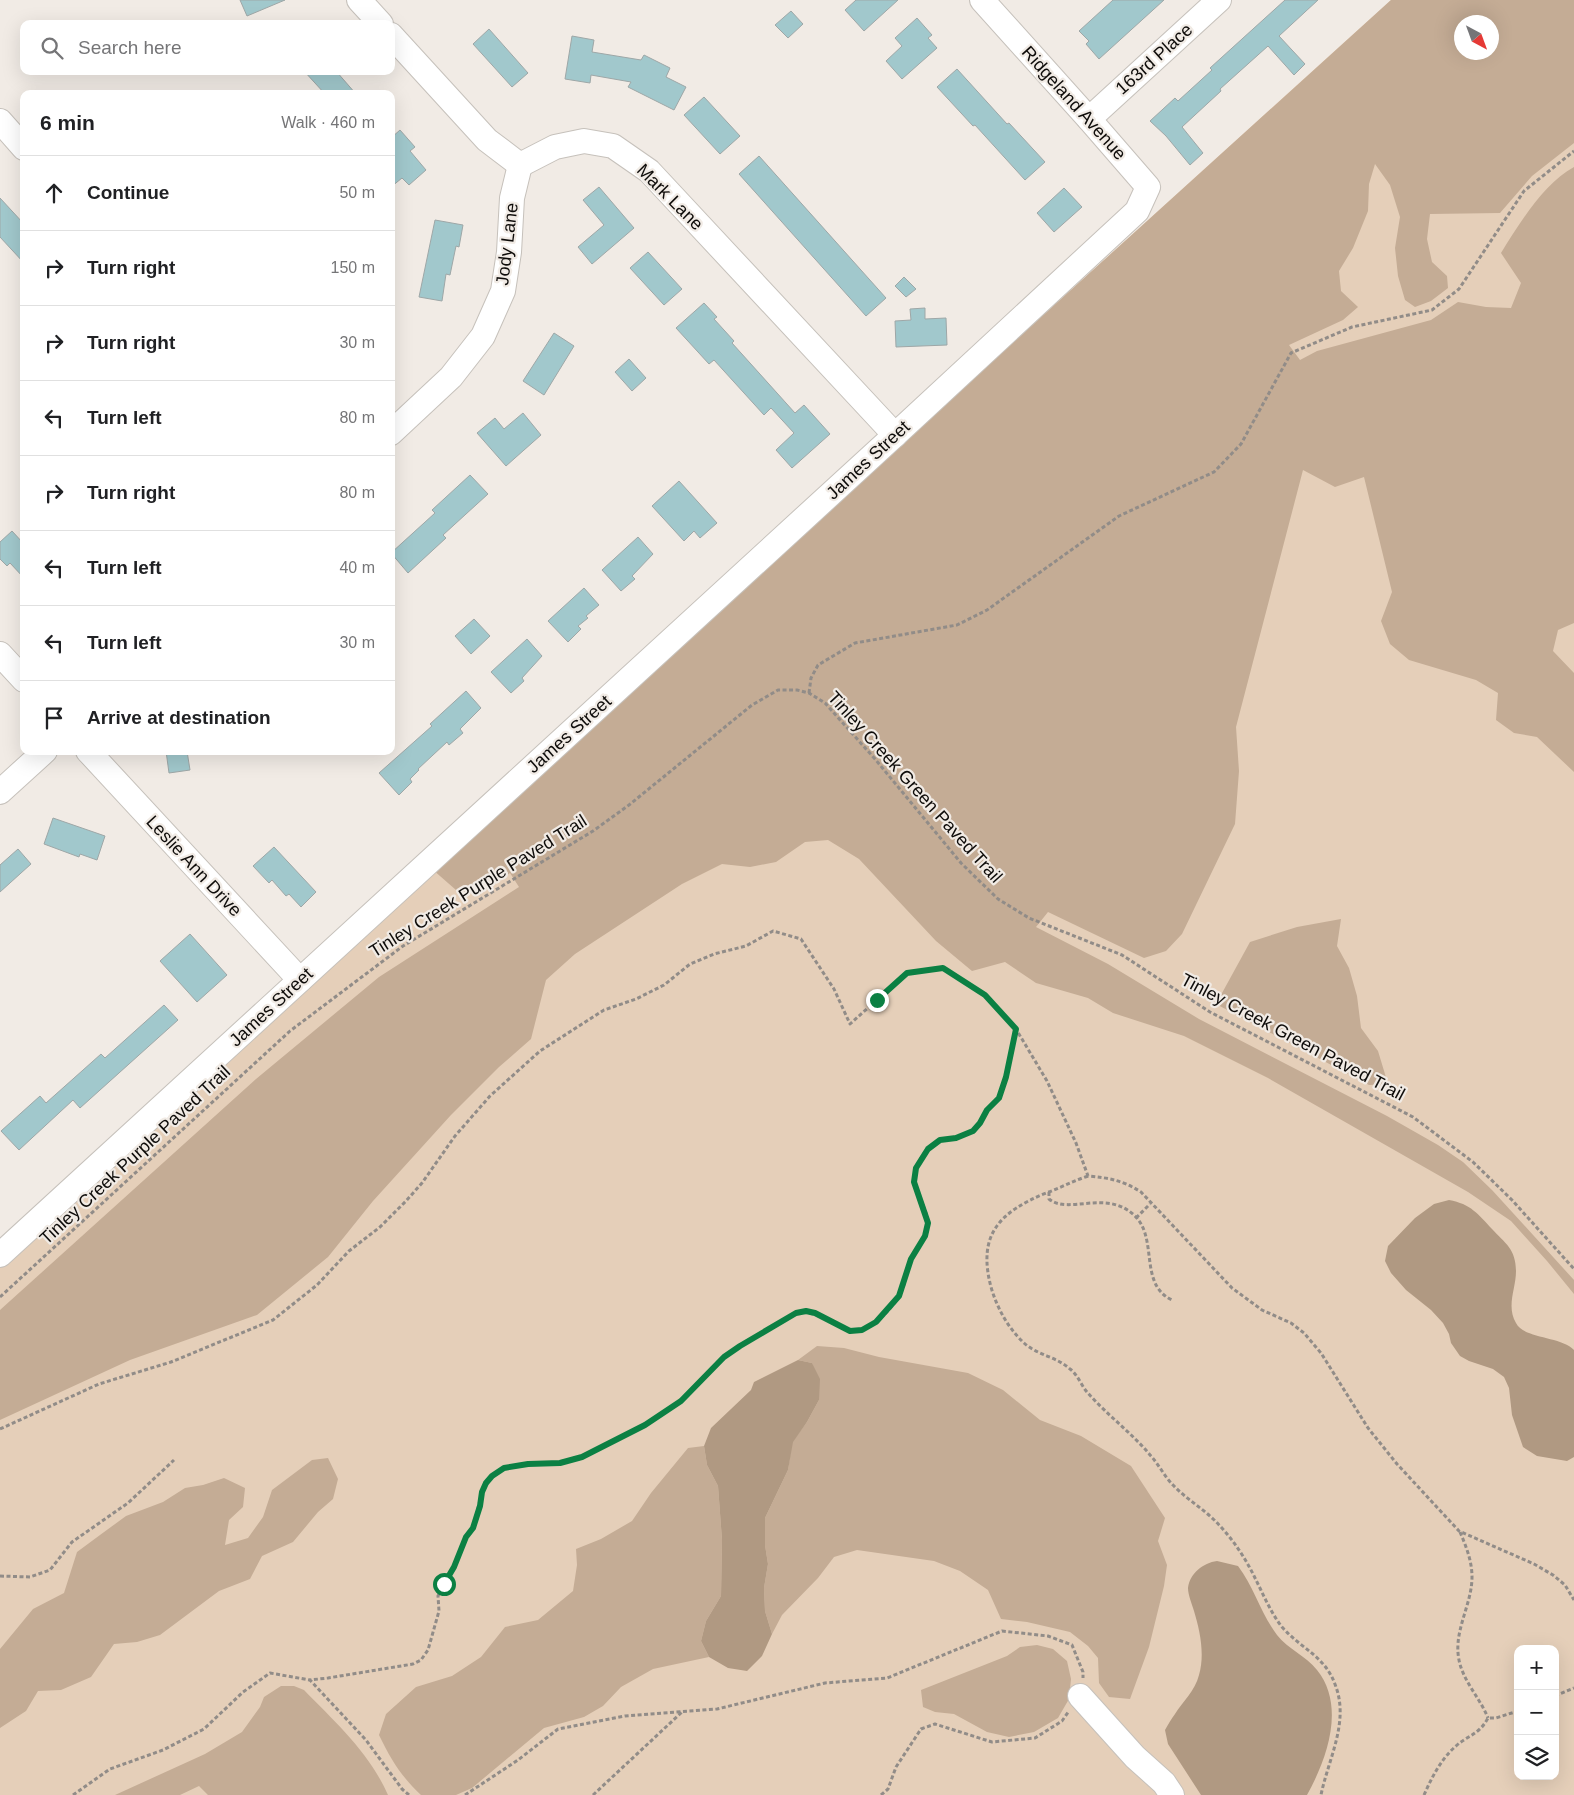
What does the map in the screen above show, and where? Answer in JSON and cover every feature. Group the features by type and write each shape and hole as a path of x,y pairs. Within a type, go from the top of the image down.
{"street":[{"path":"359,0 377,20"},
{"name":"Ridgeland Avenue","path":"982,0 1090,119 1148,187 1138,211"},
{"name":"163rd Place","path":"1090,119 1219,0"},
{"path":"395,39 487,140 520,165"},
{"path":"0,121 20,144"},
{"name":"Mark Lane","path":"520,165 555,147 584,141 612,146 649,171 895,435"},
{"name":"Jody Lane","path":"395,429 451,377 483,336 503,291 509,252 512,198 520,165"},
{"name":"James Street","path":"0,1255 1138,211"},
{"path":"0,654 20,676"},
{"path":"0,792 41,755"},
{"name":"Leslie Ann Drive","path":"92,755 300,980"},
{"path":"1080,1696 1135,1757 1164,1783 1172,1795"}],"path":[{"path":"809,693 812,678 818,665 856,643 957,625 987,610 1119,516 1214,472 1241,444 1291,353 1352,327 1432,310 1459,289 1524,192 1574,151"},
{"name":"Tinley Creek Purple Paved Trail","path":"0,1297 290,1031 403,946 593,831 629,805 752,705 778,690 796,690 809,693"},
{"name":"Tinley Creek Green Paved Trail","path":"809,693 825,703 875,759 961,863 998,898 1029,918 1122,955 1210,1012 1412,1117 1473,1162 1512,1200 1574,1269"},
{"path":"0,1429 99,1384 171,1362 273,1320 317,1285 348,1251 380,1227 406,1201 422,1183 456,1136 490,1096 540,1051 604,1010 636,999 664,985 690,964 714,954 746,946 773,931 801,940 834,989 850,1024 907,973 943,968 985,995 1016,1029 1047,1081 1076,1143 1088,1176"},
{"path":"73,1795 110,1769 163,1750 204,1730 243,1692 270,1673 310,1680 413,1664 421,1660 428,1650 439,1611 438,1596 454,1567 466,1537 473,1528 482,1492 492,1476 504,1468 528,1464 560,1463 582,1457 645,1425 681,1401 724,1357 796,1313 806,1311 815,1313 850,1331 862,1330 876,1322 899,1296 911,1259 925,1236 928,1223 914,1182 916,1168 928,1149 940,1140 956,1138 973,1131 987,1110 999,1098 1006,1077 1016,1029"},
{"path":"1321,1795 1338,1735 1340,1712 1337,1690 1328,1670 1312,1652 1287,1632 1273,1615 1237,1546 1219,1525 1173,1485 1152,1456 1087,1392 1070,1369 1025,1344 1007,1323 990,1283 987,1264 988,1242 1007,1214 1015,1208 1088,1176 1109,1178 1128,1184 1140,1192 1232,1288 1262,1310 1291,1323 1304,1333 1321,1353 1368,1428 1397,1464 1459,1531 1469,1556 1472,1577 1459,1632 1458,1659 1464,1676 1488,1718"},
{"path":"1049,1192 1049,1198 1057,1204 1108,1203 1125,1209 1136,1218 1143,1228 1148,1246 1149,1266 1158,1288 1161,1294 1172,1300"},
{"path":"1136,1218 1150,1204"},
{"path":"0,1576 30,1577 50,1570 72,1542 128,1503 174,1460"},
{"path":"1459,1531 1534,1564 1554,1575 1565,1585 1574,1600"},
{"path":"465,1795 518,1760 558,1729 625,1716 717,1709 826,1683 887,1678 1002,1631 1048,1636 1072,1645 1083,1672 1080,1696 1062,1721 1035,1738 992,1742 935,1724 921,1729 896,1767 888,1789 881,1795"},
{"path":"310,1680 366,1740 402,1789 409,1795"},
{"path":"1559,1694 1574,1688"},
{"path":"593,1795 682,1712"},
{"path":"1488,1718 1496,1718 1514,1712"},
{"path":"1424,1795 1434,1771 1456,1745 1476,1733 1484,1726 1488,1718"}],"shaded area":[{"path":"1391,0 1574,0 1574,1795 0,1795 0,1260"},
{"path":"1391,0 1574,0 1574,143 1532,176 1500,213 1430,214 1427,239 1432,262 1447,276 1448,288 1431,301 1415,307 1405,300 1398,276 1395,248 1400,217 1390,185 1375,164 1369,184 1368,211 1353,248 1339,271 1341,291 1358,307 1343,320 1289,345 1300,360 1317,351 1431,320 1458,302 1486,307 1511,308 1521,283 1501,253 1524,217 1542,194 1552,183 1574,167 1574,623 1558,630 1553,651 1574,673 1574,772 1537,737 1514,733 1496,720 1498,693 1476,680 1409,660 1390,644 1381,621 1392,592 1364,477 1335,487 1303,470 1236,727 1239,771 1235,824 1182,934 1166,951 1144,958 1048,912 1036,927 1108,964 1199,1019 1387,1116 1438,1145 1463,1162 1492,1190 1574,1280 1574,1294 1511,1221 1468,1192 1268,1078 1184,1036 1113,1013 1088,998 1036,983 1005,962 972,971 936,941 859,859 828,840 805,842 776,862 750,867 722,864 682,884 575,954 546,980 531,1039 499,1067 451,1115 373,1201 328,1257 257,1315 130,1360 0,1420 0,1310 256,1079 379,977 519,887 510,873 478,895 456,890 432,869"},
{"path":"1341,919 1337,946 1349,968 1357,996 1361,1028 1378,1051 1388,1084 1369,1085 1216,1004 1250,942 1297,927"},
{"path":"1449,1200 1474,1210 1512,1252 1516,1263 1516,1278 1512,1297 1512,1310 1513,1317 1520,1328 1534,1335 1561,1342 1574,1350 1574,1457 1567,1461 1537,1456 1523,1447 1512,1415 1509,1388 1504,1377 1493,1369 1460,1356 1451,1343 1443,1323 1431,1310 1406,1290 1391,1273 1385,1261 1388,1246 1415,1218 1434,1204"},
{"path":"817,1346 844,1348 879,1357 968,1373 1003,1390 1040,1420 1081,1436 1131,1466 1165,1518 1158,1541 1167,1565 1164,1586 1149,1647 1130,1699 1109,1697 1099,1683 1098,1658 1088,1646 1070,1632 1027,1622 1001,1619 988,1590 960,1571 934,1561 857,1550 834,1557 818,1578 782,1615 772,1634 765,1611 764,1588 768,1564 765,1545 765,1518 788,1470 792,1442 807,1422 819,1400 812,1363 798,1360"},
{"path":"798,1360 812,1363 820,1379 819,1400 793,1442 788,1470 765,1518 765,1545 768,1564 764,1588 765,1611 772,1634 762,1656 747,1671 728,1668 709,1657 701,1641 706,1621 721,1596 722,1540 718,1486 707,1465 704,1446 711,1428 751,1390 754,1382"},
{"path":"704,1446 707,1465 718,1486 722,1540 721,1596 706,1621 701,1641 709,1657 653,1669 621,1687 603,1706 584,1717 544,1728 472,1788 456,1795 421,1795 397,1767 379,1735 386,1714 416,1687 452,1676 481,1657 505,1627 538,1620 573,1591 577,1565 576,1549 601,1539 632,1521 651,1493 688,1448"},
{"path":"328,1458 338,1479 333,1499 318,1512 293,1542 262,1556 250,1579 219,1591 160,1635 137,1642 114,1644 91,1677 61,1690 38,1691 26,1711 0,1728 0,1649 33,1609 64,1593 77,1552 126,1516 163,1502 185,1488 203,1485 224,1478 245,1488 243,1507 229,1520 225,1545 248,1538 263,1517 272,1490 312,1460"},
{"path":"1217,1561 1238,1566 1249,1583 1271,1627 1286,1644 1313,1665 1326,1684 1332,1716 1330,1732 1327,1749 1307,1795 1201,1795 1168,1744 1165,1730 1195,1686 1201,1667 1200,1635 1189,1594 1189,1583 1194,1573 1202,1566"},
{"path":"1037,1645 1053,1649 1067,1661 1071,1679 1069,1699 1058,1718 1034,1732 1009,1737 987,1732 954,1714 935,1712 923,1707 921,1690 1007,1656 1020,1647"},
{"path":"281,1686 294,1686 304,1690 328,1714 362,1752 388,1795 208,1795 199,1786 180,1795 115,1795 205,1754 242,1732 260,1707 264,1697"}],"building":[{"path":"240,0 285,0 247,16"},
{"path":"856,0 898,0 864,31 845,10"},
{"path":"1113,0 1164,0 1099,59 1086,44 1089,41 1079,31"},
{"path":"1285,0 1318,0 1279,36 1305,64 1294,75 1268,46 1220,89 1221,91 1182,127 1203,153 1190,165 1166,136 1150,121 1175,98 1178,101 1212,70 1210,68"},
{"path":"791,11 803,24 788,38 775,25"},
{"path":"917,18 932,35 928,38 937,48 902,79 886,61 902,46 895,38"},
{"path":"489,29 528,73 512,87 473,44"},
{"path":"572,36 594,40 592,52 641,60 644,55 670,68 666,77 686,87 674,110 628,87 631,82 591,75 590,83 565,79"},
{"path":"957,69 1045,162 1025,180 937,87"},
{"path":"308,75 339,75 353,90 321,90"},
{"path":"704,97 740,136 720,154 684,115"},
{"path":"400,130 415,147 410,151 426,170 409,185 402,178 395,184 395,134"},
{"path":"759,156 886,298 866,316 739,174"},
{"path":"599,187 634,228 592,264 578,247 604,225 583,200"},
{"path":"1064,188 1082,207 1054,232 1037,213"},
{"path":"0,198 20,220 20,259 0,237"},
{"path":"435,220 463,225 459,247 456,246 450,275 446,274 442,301 419,297"},
{"path":"648,252 682,289 664,305 630,268"},
{"path":"904,277 916,289 906,297 895,286"},
{"path":"704,303 717,317 714,319 734,341 732,343 795,413 804,405 830,434 792,468 776,450 794,433 771,408 764,415 714,360 709,364 676,328"},
{"path":"925,308 925,319 946,318 947,345 896,347 895,321 911,320 910,309"},
{"path":"554,333 574,346 544,395 523,381"},
{"path":"629,359 646,378 632,391 615,372"},
{"path":"523,413 541,435 506,466 477,433 495,418 504,429"},
{"path":"470,475 488,494 443,535 446,538 408,573 395,558 395,549 435,513 432,510"},
{"path":"679,481 717,523 700,538 694,531 684,541 652,506"},
{"path":"12,531 20,540 20,574 10,563 7,566 0,559 0,542"},
{"path":"638,537 653,554 632,576 635,579 621,591 602,570"},
{"path":"584,588 599,605 586,616 588,618 578,626 581,629 568,642 548,621"},
{"path":"474,619 490,636 471,654 455,636"},
{"path":"527,639 542,656 522,678 524,681 511,693 491,672"},
{"path":"466,691 481,708 460,729 463,733 449,745 447,742 418,769 410,779 412,782 399,795 379,773 432,726 430,724"},
{"path":"167,755 188,755 190,770 169,773"},
{"path":"53,818 105,836 97,860 80,854 79,857 44,844"},
{"path":"274,847 316,892 301,907 289,894 286,896 272,880 269,883 253,866"},
{"path":"18,849 31,864 0,892 0,865"},
{"path":"190,934 227,975 197,1002 160,961"},
{"path":"164,1005 178,1020 80,1108 73,1100 19,1150 1,1131 40,1096 46,1103 101,1054 105,1058"}],"route":[{"path":"444,1584 454,1567 466,1537 473,1528 486,1483 492,1476 504,1468 528,1464 560,1463 582,1457 645,1425 681,1401 724,1357 796,1313 806,1311 815,1313 850,1331 862,1330 876,1322 899,1296 911,1259 925,1236 928,1223 914,1182 916,1168 928,1149 940,1140 956,1138 973,1131 987,1110 999,1098 1006,1077 1016,1029 985,995 943,968 907,973 877,1000"}]}
